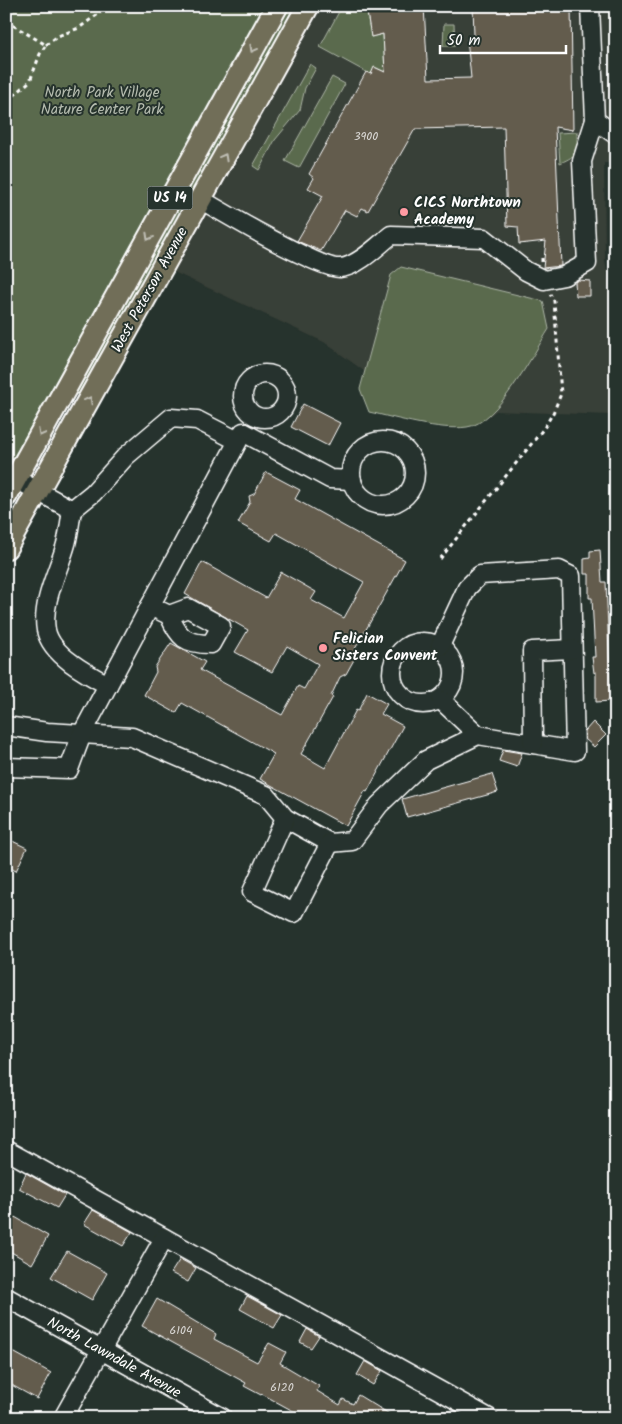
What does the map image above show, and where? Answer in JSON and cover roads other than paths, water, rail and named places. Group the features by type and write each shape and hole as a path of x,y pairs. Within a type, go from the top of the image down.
{"main road":[{"name":"West Peterson Avenue","path":"11,487 277,6"},
{"name":"West Peterson Avenue","path":"6,548 308,6"}],"street":[{"path":"200,199 316,262 340,268 364,258 391,235 484,238 526,271 544,280 564,276 587,263 582,161 595,120 590,6"},
{"path":"595,120 616,135"},
{"path":"6,767 69,769 82,734 253,414"},
{"path":"108,685 84,673 61,655 46,631 47,607 67,543 72,510 93,494 126,456 171,418 197,420 240,436 330,478 352,480"},
{"path":"11,487 38,490 72,510"},
{"path":"440,646 467,588 480,575 559,570 571,576 575,751 478,735 441,700"},
{"path":"150,606 169,615"},
{"path":"423,642 440,646 452,660 454,668 452,686 441,700 424,705 407,700 400,694 392,678 395,661 406,647 423,642"},
{"path":"533,744 532,651 572,649"},
{"path":"6,726 47,732 132,737 196,763 266,795 285,818 330,843 352,841 379,805 426,760 478,735"},
{"path":"285,818 252,892 294,913 330,843"},
{"path":"6,1150 489,1418"},
{"path":"63,1418 164,1238"},
{"name":"North Lawndale Avenue","path":"6,1297 223,1418"}],"place":[{"name":"CICS Northtown Academy","path":"404,212"},
{"name":"Felician Sisters Convent","path":"323,648"}],"park label":[{"name":"North Park Village Nature Center Park","path":"102,102"}]}
